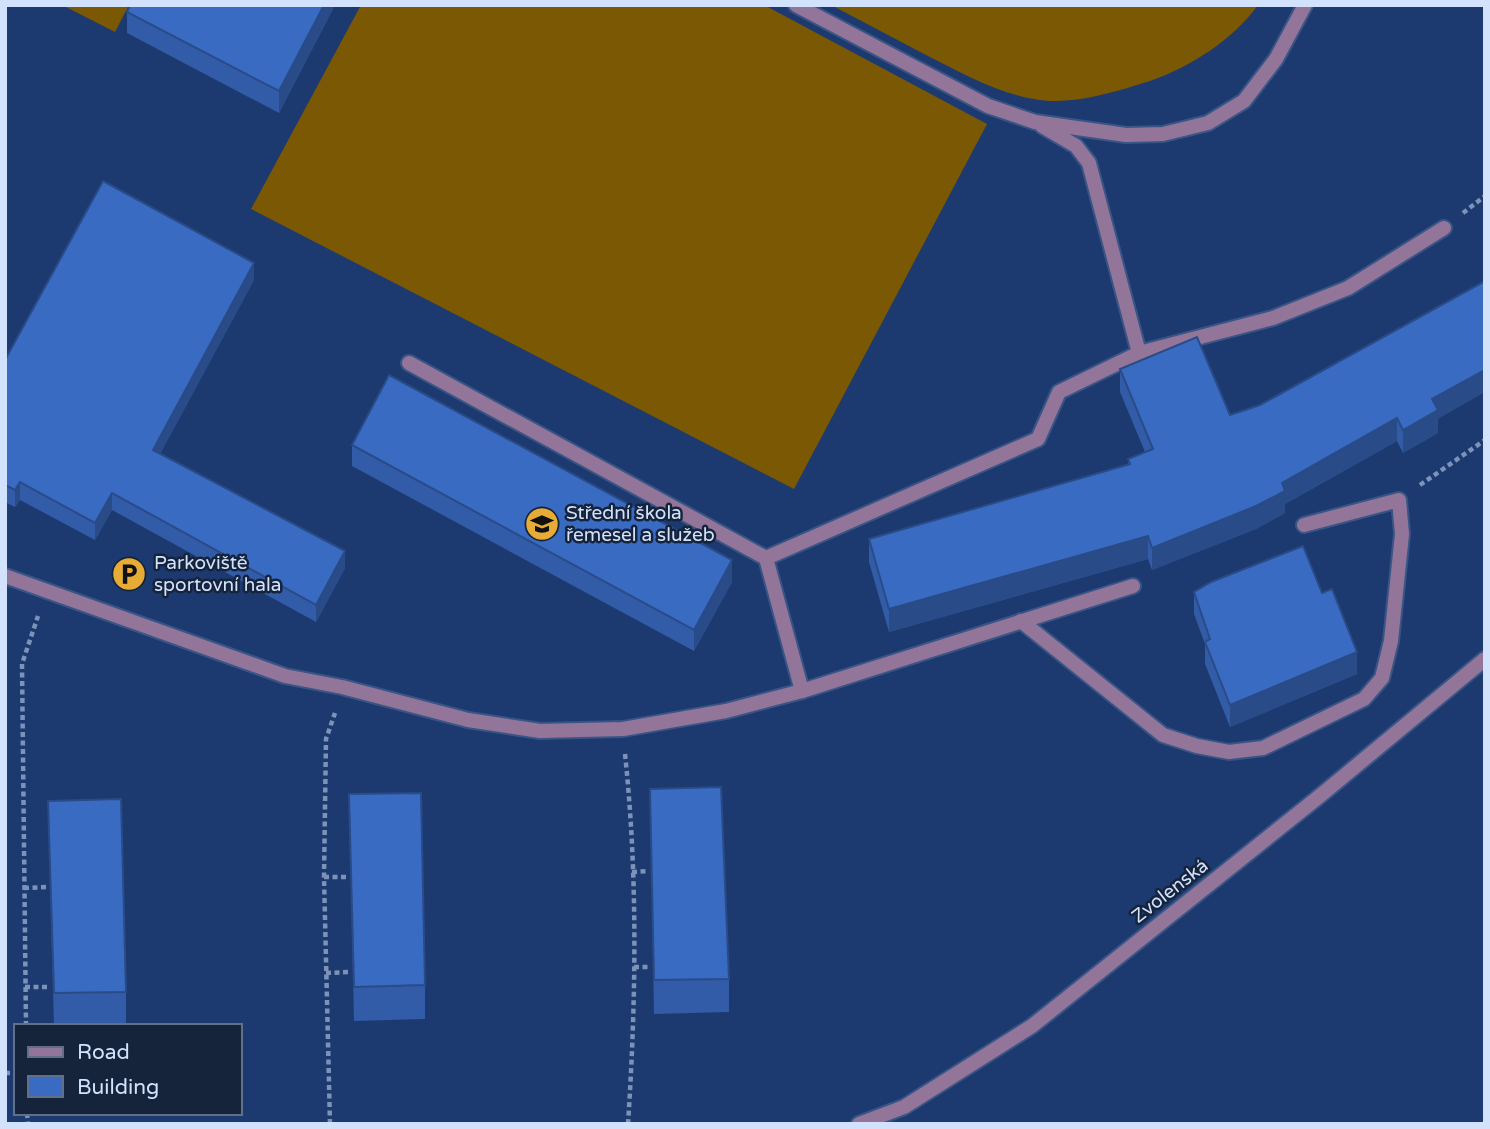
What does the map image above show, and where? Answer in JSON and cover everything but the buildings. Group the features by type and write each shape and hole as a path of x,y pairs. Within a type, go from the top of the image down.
{"street":[{"path":"796,5 988,106 1035,121 1126,135 1163,134 1208,123 1244,101 1276,59 1305,5"},
{"path":"1035,121 1076,146 1089,163 1097,184 1139,352"},
{"path":"766,558 1038,439 1059,392 1139,352 1273,318 1348,288 1444,228"},
{"path":"409,363 766,558 803,691"},
{"path":"1021,621 1163,735 1197,746 1229,752 1262,748 1364,699 1382,678 1391,641 1402,534 1399,500 1304,525"},
{"path":"5,576 285,676 342,687 468,720 540,731 623,729 726,711 803,691 1133,586"},
{"name":"Zvolenská","path":"859,1124 904,1107 1032,1026 1321,795 1485,659"}],"path":[{"path":"1399,500 1485,440"},
{"path":"26,1024 22,664 46,592"},
{"path":"330,1124 324,877 326,739 342,687"},
{"path":"623,729 631,807 635,1015 628,1124"},
{"path":"632,872 649,871"},
{"path":"324,877 349,877"},
{"path":"24,888 49,887"},
{"path":"634,967 651,967"},
{"path":"326,973 351,972"},
{"path":"25,987 50,987"}],"shaded area":[{"path":"62,5 129,5 115,32"},
{"path":"361,5 764,5 987,124 794,489 251,209"},
{"path":"831,5 1258,5 1236,30 1210,51 1165,75 1101,95 1050,101 1017,95 971,78"}],"place":[{"name":"Střední škola řemesel a služeb","path":"542,524"},
{"name":"Parkoviště sportovní hala","path":"129,574"}]}
